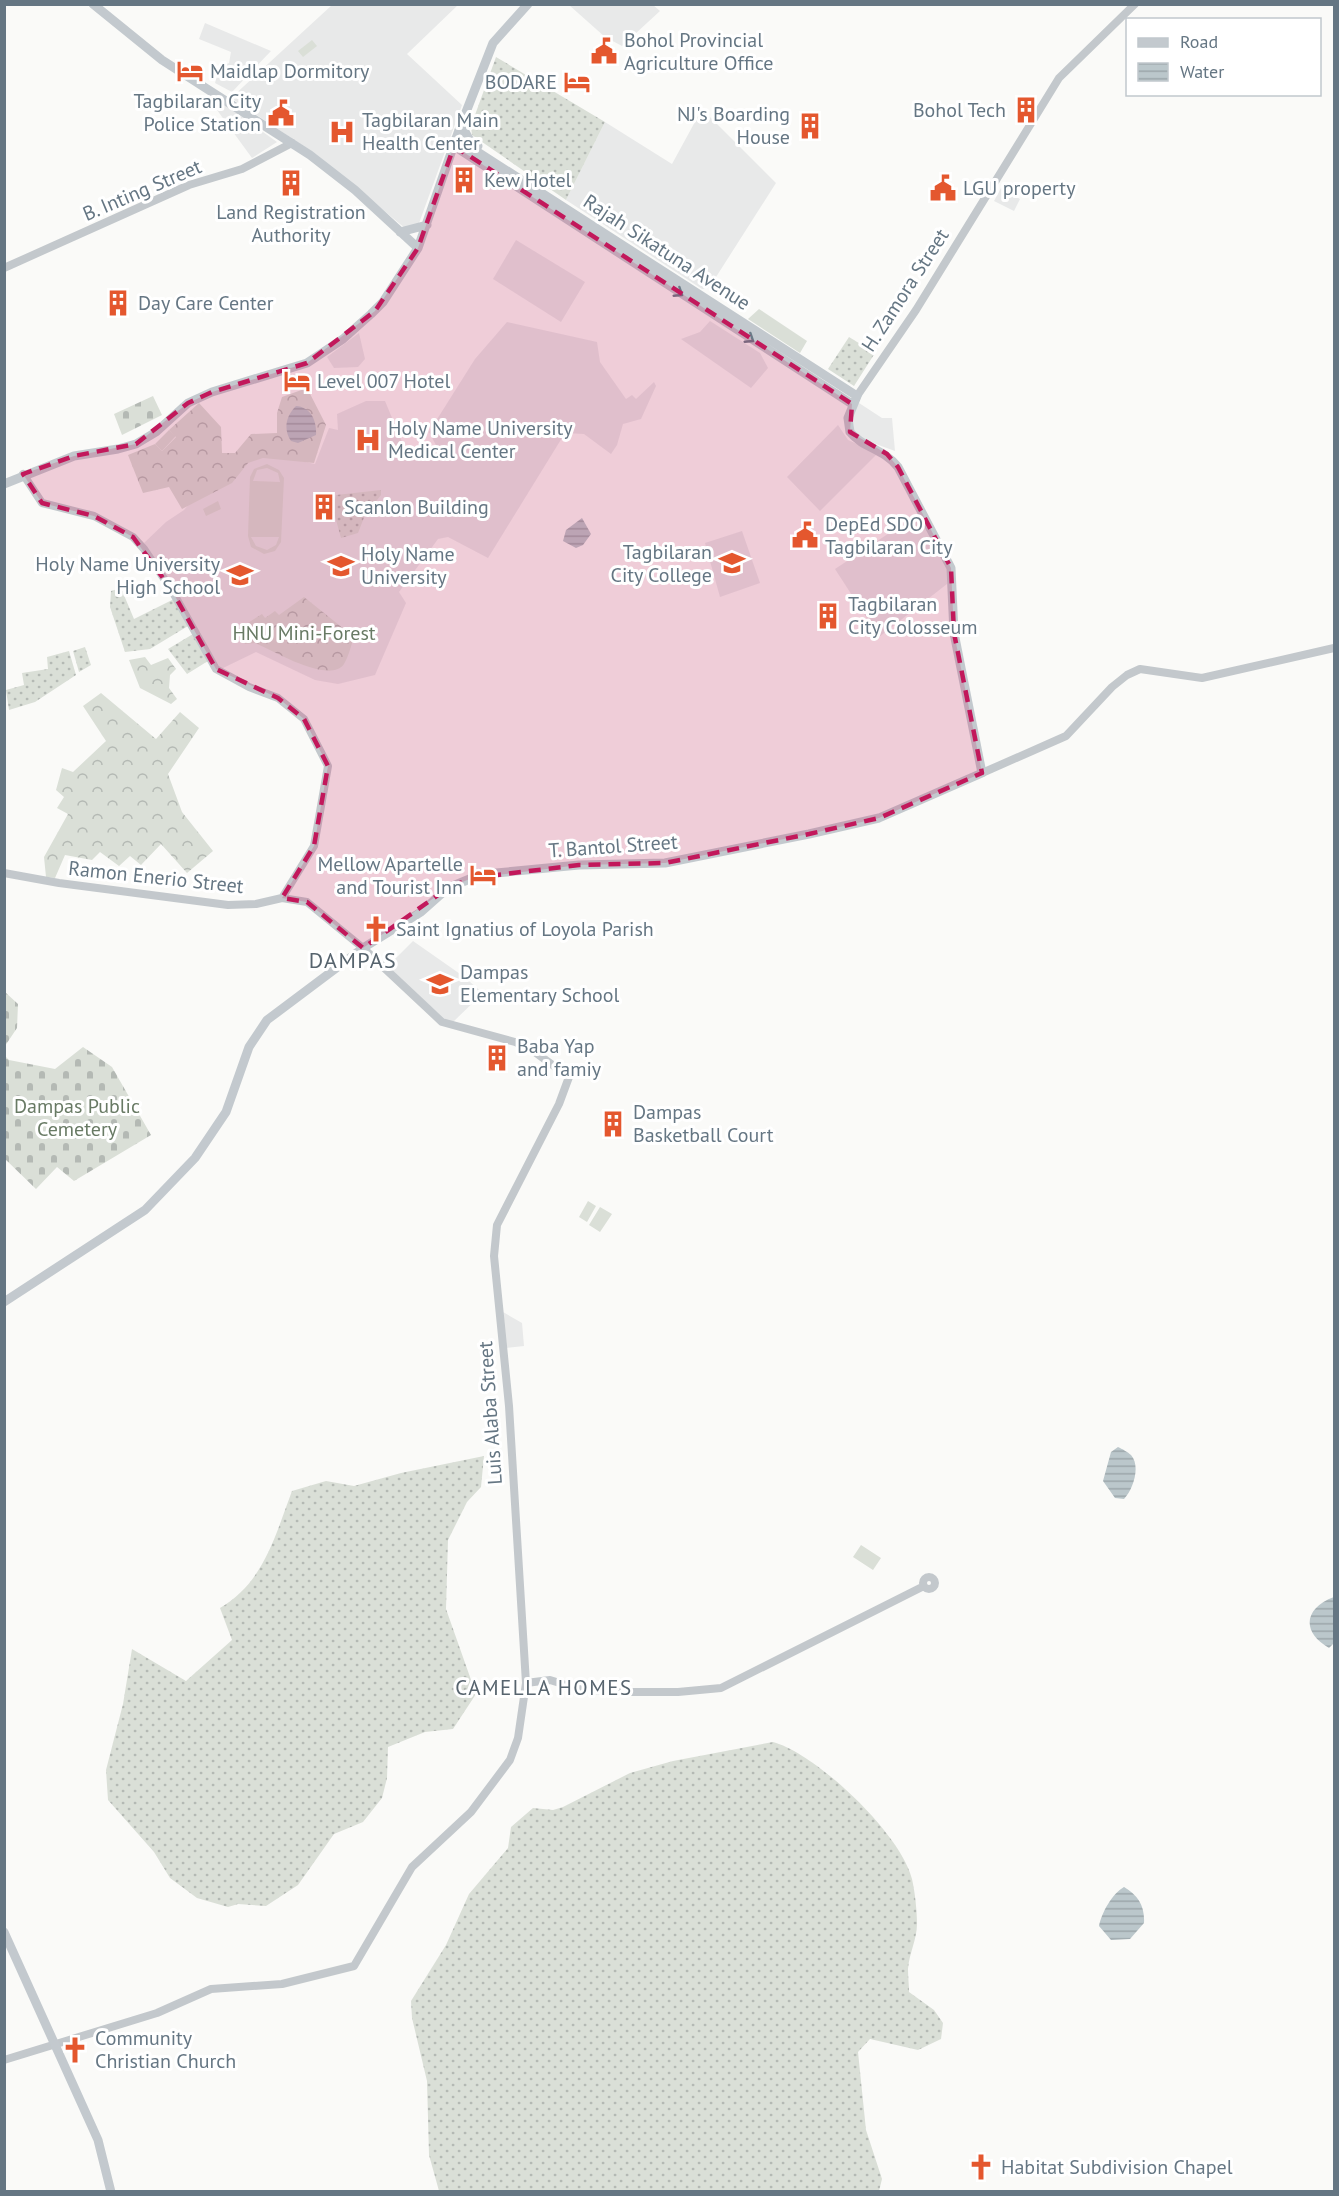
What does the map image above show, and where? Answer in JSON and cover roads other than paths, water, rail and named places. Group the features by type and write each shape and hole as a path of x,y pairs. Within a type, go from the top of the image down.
{"main road":[{"path":"93,4 162,60 292,143 355,190 418,248"},
{"path":"4,484 23,474 74,456 118,450 136,444 165,425 188,403 212,392 307,363 343,339 375,311 418,248 492,43 528,4"},
{"path":"461,124 469,139 486,157"},
{"path":"455,142 557,208"},
{"name":"Rajah Sikatuna Avenue","path":"455,142 486,157 557,208 854,400"},
{"path":"400,232 427,225"},
{"path":"854,400 848,418 850,432 862,443 887,454 898,466 951,568 954,633 982,773"},
{"name":"T. Bantol Street","path":"4,1302 112,1234 152,1204 195,1158 226,1112 249,1047 267,1020 363,948 421,912 448,888 472,878 496,873 579,865 665,863 809,834 879,818 982,773"},
{"path":"4,1932 98,2140 111,2192"}],"street":[{"name":"H. Zamora Street","path":"854,400 916,310 1059,78 1135,4"},
{"name":"B. Inting Street","path":"4,268 189,185 242,169 292,143"},
{"path":"23,474 42,503 94,516 133,537 144,549 171,589 216,669 249,687 278,698 304,719 328,766 314,846 282,898"},
{"path":"982,773 1066,736 1112,687 1127,675 1140,669 1202,678 1335,648"},
{"name":"Ramon Enerio Street","path":"4,873 48,882 228,905 256,904 282,898 307,902 363,948 442,1022 515,1042 532,1050 569,1077"},
{"name":"Luis Alaba Street","path":"53,2044 157,2013 211,1989 282,1984 354,1966 412,1867 471,1812 510,1760 518,1738 526,1683 509,1406 494,1256 498,1225 559,1104 569,1077"},
{"path":"526,1683 550,1680 579,1689 619,1692 678,1692 721,1688 924,1586"},
{"path":"4,2060 53,2044"}],"water":[{"path":"296,406 309,412 316,430 316,435 298,443 291,441 286,427 288,418"},
{"path":"582,518 591,534 583,545 576,548 563,541 566,530"},
{"path":"1118,1447 1131,1455 1136,1471 1133,1484 1124,1499 1115,1498 1103,1481 1111,1452"},
{"path":"1334,1597 1334,1643 1329,1648 1314,1635 1310,1628 1310,1621 1317,1607"},
{"path":"1124,1887 1140,1902 1144,1923 1130,1939 1111,1940 1099,1926 1108,1904"}],"place":[{"name":"Bohol Provincial Agriculture Office","path":"604,51"},
{"name":"Maidlap Dormitory","path":"190,71"},
{"name":"BODARE","path":"577,82"},
{"name":"Bohol Tech","path":"1026,110"},
{"name":"Tagbilaran City Police Station","path":"281,113"},
{"name":"NJ's Boarding House","path":"810,126"},
{"name":"Tagbilaran Main Health Center","path":"342,132"},
{"name":"Kew Hotel","path":"464,180"},
{"name":"Land Registration Authority","path":"291,183"},
{"name":"LGU property","path":"943,188"},
{"name":"Day Care Center","path":"118,303"},
{"name":"Level 007 Hotel","path":"297,381"},
{"name":"Holy Name University Medical Center","path":"368,440"},
{"name":"Scanlon Building","path":"324,507"},
{"name":"DepEd SDO Tagbilaran City","path":"805,535"},
{"name":"Tagbilaran City College","path":"732,563"},
{"name":"Holy Name University","path":"341,566"},
{"name":"Holy Name University High School","path":"240,575"},
{"name":"Tagbilaran City Colosseum","path":"828,616"},
{"name":"Mellow Apartelle and Tourist Inn","path":"483,875"},
{"name":"Saint Ignatius of Loyola Parish","path":"376,929"},
{"name":"Dampas Elementary School","path":"440,984"},
{"name":"Baba Yap and famiy","path":"497,1058"},
{"name":"Dampas Basketball Court","path":"613,1124"},
{"name":"Community Christian Church","path":"75,2050"},
{"name":"Habitat Subdivision Chapel","path":"981,2167"}],"district":[{"name":"DAMPAS","path":"353,960"},
{"name":"CAMELLA HOMES","path":"544,1688"}],"park label":[{"name":"HNU Mini-Forest","path":"304,633"},
{"name":"Dampas Public Cemetery","path":"77,1118"}]}
